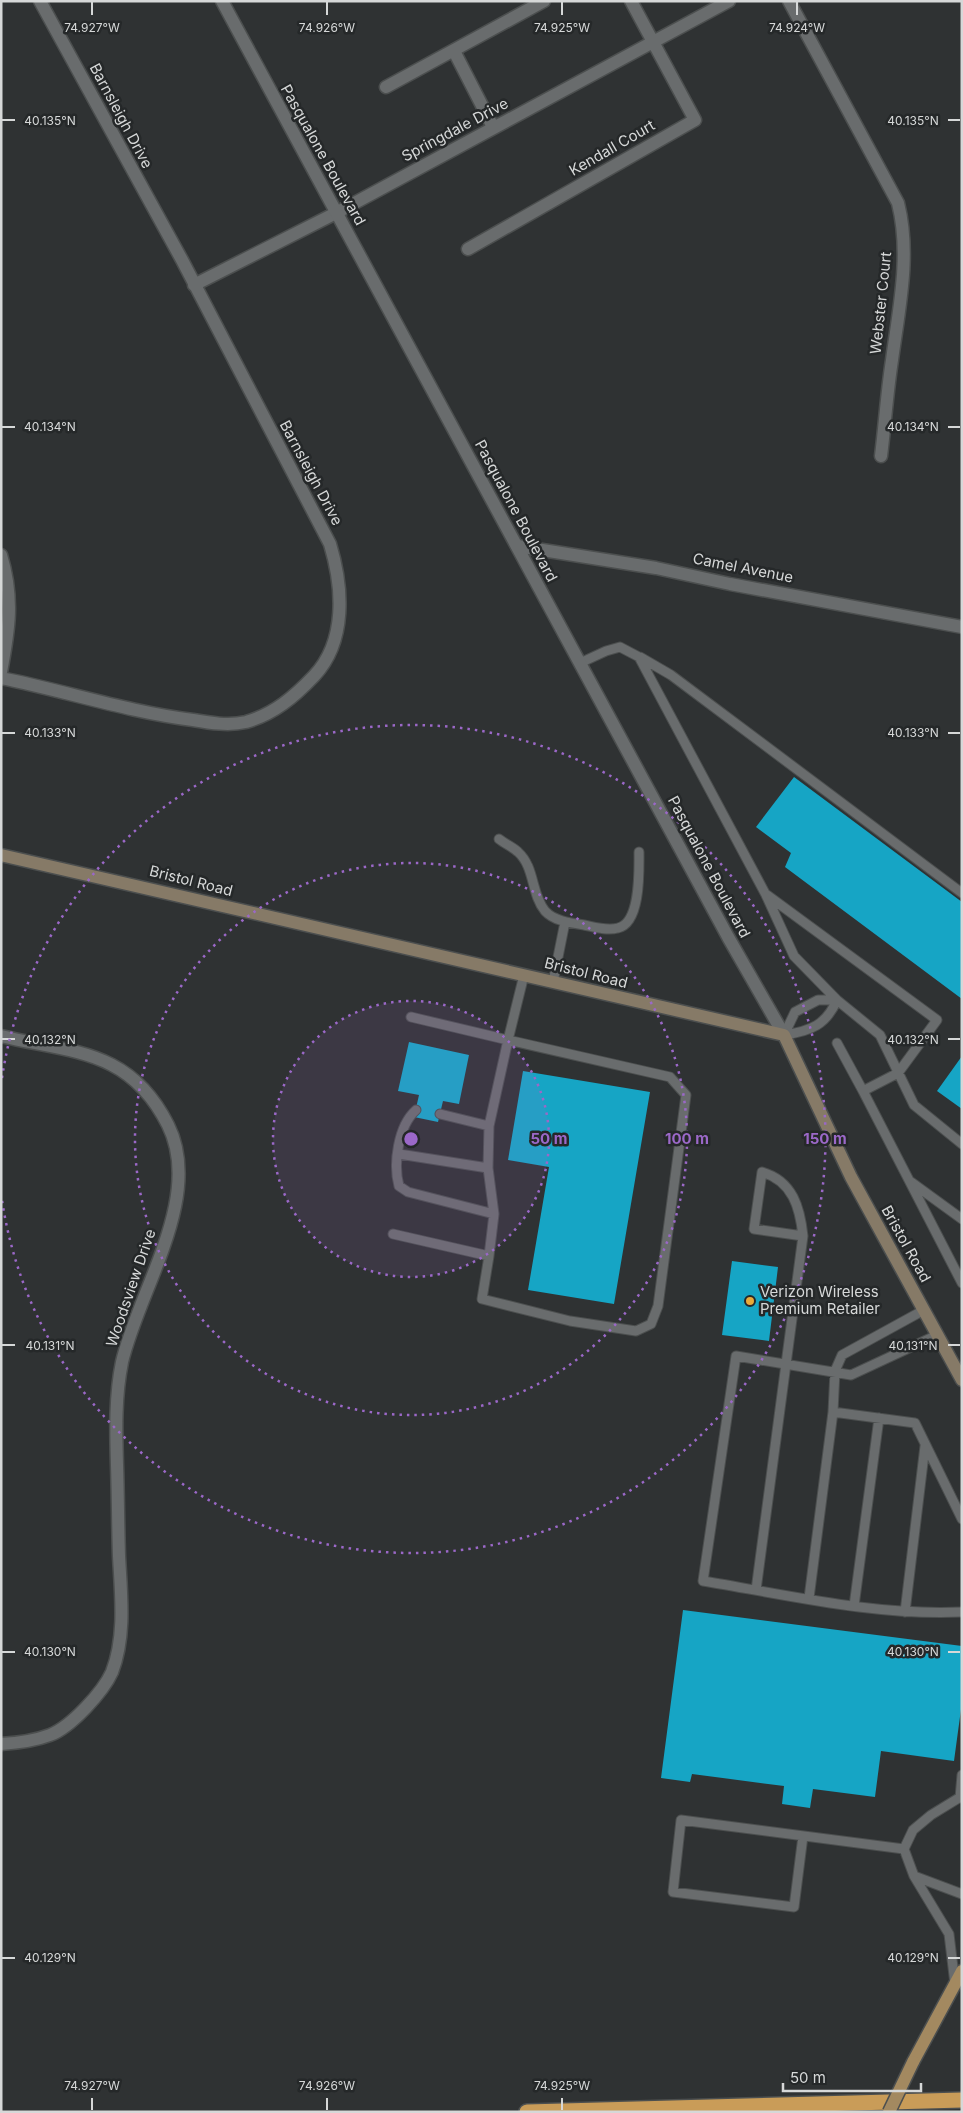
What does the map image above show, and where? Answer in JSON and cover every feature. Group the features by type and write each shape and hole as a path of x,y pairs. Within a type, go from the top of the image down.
{"highway":[{"path":"527,2112 962,2100"}],"main road":[{"name":"Bristol Road","path":"1,855 784,1035 851,1177 962,1380"},
{"path":"889,2112 962,1971"}],"street":[{"name":"Barnsleigh Drive","path":"1,678 174,718 219,724 244,722 276,710 298,693 324,665 336,636 340,607 338,570 330,544 194,285 40,1"},
{"name":"Pasqualone Boulevard","path":"222,1 728,937 784,1035"},
{"path":"386,87 544,1"},
{"path":"632,1 653,42"},
{"name":"Springdale Drive","path":"194,285 336,213 729,1"},
{"name":"Webster Court","path":"789,1 898,203 902,218 903,281 882,456"},
{"name":"Kendall Court","path":"468,249 695,120 653,42"},
{"path":"454,51 493,128"},
{"name":"Camel Avenue","path":"517,546 656,568 730,584 962,627"},
{"path":"1,555 10,590 10,626 1,672"},
{"name":"Woodsview Drive","path":"1,1036 83,1053 115,1065 142,1087 168,1124 179,1171 178,1199 173,1220 139,1306 122,1362 117,1398 122,1596 119,1649 112,1672 102,1690 90,1705 53,1734 17,1743 1,1744"}],"lane":[{"path":"580,663 606,650 620,648 671,675 962,892"},
{"path":"639,657 766,895 794,956 837,1000 880,1035 914,1105 962,1144"},
{"path":"499,840 519,853 528,866 534,888 544,910 565,922 602,928 624,926 633,912 638,890 639,852"},
{"path":"766,895 937,1020 898,1073 863,1091"},
{"path":"553,982 565,922"},
{"path":"411,1017 508,1040 670,1076 686,1095 658,1306 651,1324 636,1331 570,1321 482,1299 494,1214 488,1168 489,1126 508,1040 524,975"},
{"path":"784,1035 795,1012 818,1000 837,1000"},
{"path":"784,1035 804,1032 830,1016 837,1000"},
{"path":"837,1042 962,1283"},
{"path":"416,1110 409,1116 402,1130 396,1174 399,1186 408,1192 494,1214"},
{"path":"440,1114 489,1126"},
{"path":"399,1154 488,1168"},
{"path":"756,1590 804,1236 800,1208 787,1188 772,1175 762,1172 754,1229 804,1236"},
{"path":"909,1181 962,1219"},
{"path":"392,1234 489,1256"},
{"path":"809,1598 833,1412 835,1371 842,1355 924,1310"},
{"path":"937,1335 851,1375 736,1356 703,1581 854,1606 924,1614 962,1612"},
{"path":"833,1412 915,1423 962,1519"},
{"path":"854,1606 879,1418"},
{"path":"906,1612 926,1444"},
{"path":"955,1984 949,1934 914,1876 904,1849 912,1830 931,1815 961,1797 962,1775"},
{"path":"802,1836 794,1907 672,1892 682,1820 904,1849"},
{"path":"914,1876 962,1894"}],"building":[{"path":"794,777 962,902 962,999 785,867 791,853 756,827"},
{"path":"409,1042 469,1055 459,1104 443,1101 438,1122 414,1117 419,1095 398,1091"},
{"path":"962,1056 962,1109 937,1091"},
{"path":"523,1071 650,1092 614,1304 528,1290 549,1167 508,1160"},
{"name":"Verizon Wireless Premium Retailer","path":"732,1261 778,1267 769,1341 722,1335"},
{"path":"683,1610 962,1646 962,1702 954,1761 881,1751 875,1797 813,1789 810,1808 782,1804 784,1786 692,1774 690,1782 661,1778"}],"place":[{"name":"Verizon Wireless Premium Retailer","path":"750,1301"}]}
